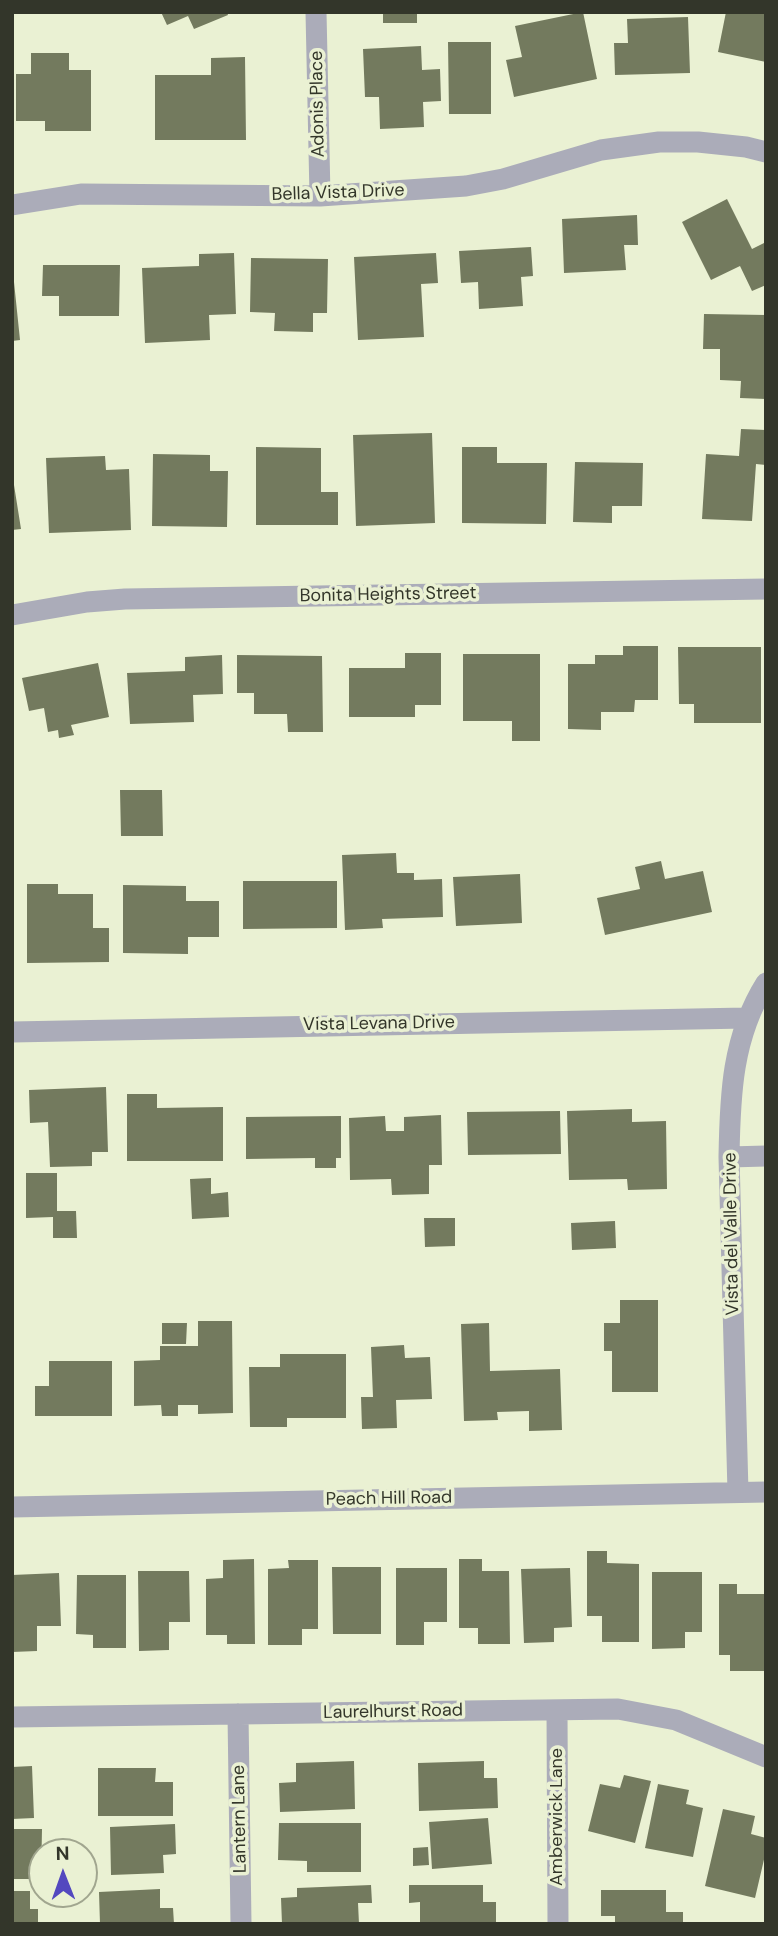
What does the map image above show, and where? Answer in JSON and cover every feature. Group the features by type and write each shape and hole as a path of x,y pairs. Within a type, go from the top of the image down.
{"street":[{"name":"Adonis Place","path":"316,12 320,196"},
{"name":"Bella Vista Drive","path":"12,205 81,194 320,196 466,186 503,179 601,150 659,142 698,142 766,152"},
{"name":"Bonita Heights Street","path":"12,615 87,602 125,599 766,589"},
{"name":"Vista del Valle Drive","path":"738,1492 729,1157 730,1102 739,1041 746,1018 766,983"},
{"name":"Vista Levana Drive","path":"12,1032 746,1018"},
{"path":"729,1157 766,1156"},
{"name":"Peach Hill Road","path":"12,1507 766,1492"},
{"name":"Laurelhurst Road","path":"12,1717 618,1709 676,1720 766,1757"},
{"name":"Amberwick Lane","path":"556,1710 558,1924"},
{"name":"Lantern Lane","path":"238,1714 241,1924"}],"building":[{"path":"161,12 227,12 228,15 194,29 188,16 167,25"},
{"path":"383,12 417,12 417,23 383,23"},
{"path":"583,12 597,79 514,97 506,60 522,57 515,26"},
{"path":"726,12 766,12 766,62 718,52"},
{"path":"688,17 690,73 615,75 614,43 628,43 627,19"},
{"path":"448,42 491,42 491,114 449,114"},
{"path":"421,46 422,70 440,69 441,101 423,102 424,127 380,129 379,97 365,97 363,49"},
{"path":"31,53 69,53 69,70 91,70 91,131 45,131 45,121 16,121 16,74 31,74"},
{"path":"245,57 246,140 155,140 155,75 211,75 211,58"},
{"path":"727,199 752,249 766,242 766,285 752,291 740,266 711,280 682,222"},
{"path":"637,215 638,245 624,245 626,270 564,273 562,219"},
{"path":"531,247 533,276 521,277 523,306 479,309 478,282 461,283 459,251"},
{"path":"234,253 236,314 209,315 210,340 145,343 142,268 199,266 199,254"},
{"path":"436,253 438,283 421,284 424,337 358,340 354,257"},
{"path":"251,258 328,259 327,313 313,313 313,332 274,331 275,313 250,312"},
{"path":"43,265 120,265 119,316 59,316 59,296 42,296"},
{"path":"12,282 20,340 12,341"},
{"path":"704,314 766,315 766,399 740,398 741,381 720,380 720,349 703,349"},
{"path":"741,429 766,430 766,465 756,464 752,521 702,519 706,454 739,456"},
{"path":"432,433 435,523 356,526 353,435"},
{"path":"256,447 321,448 321,492 338,492 338,525 256,525"},
{"path":"462,447 497,447 497,463 547,463 546,524 462,523"},
{"path":"153,454 210,455 210,471 228,471 227,527 152,526"},
{"path":"105,456 106,470 129,469 131,530 49,533 46,458"},
{"path":"575,462 643,463 642,506 612,506 612,523 573,522"},
{"path":"14,485 21,529 12,530 12,486"},
{"path":"623,646 658,646 658,700 635,700 634,712 601,712 601,730 568,729 568,664 595,664 595,655 623,655"},
{"path":"678,647 761,647 761,723 694,723 694,704 679,704"},
{"path":"405,653 441,653 441,705 415,705 415,717 349,717 349,668 405,668"},
{"path":"463,654 540,654 540,741 512,741 512,721 463,721"},
{"path":"222,655 223,694 193,695 194,722 130,724 127,673 185,671 185,657"},
{"path":"237,655 322,656 323,732 288,732 287,714 254,714 254,693 237,693"},
{"path":"98,663 109,717 71,725 74,735 59,738 58,730 48,732 44,708 29,711 22,678"},
{"path":"120,790 162,790 163,836 121,836"},
{"path":"396,853 397,873 414,873 414,880 442,879 443,917 382,919 383,928 345,930 342,855"},
{"path":"661,861 665,879 703,871 712,912 605,935 597,898 640,889 635,867"},
{"path":"520,874 522,923 456,926 453,877"},
{"path":"243,881 337,881 337,928 243,929"},
{"path":"27,884 58,884 58,894 93,894 93,928 109,928 109,962 27,963"},
{"path":"123,885 186,886 186,901 219,901 219,937 188,937 188,954 123,953"},
{"path":"106,1087 108,1152 92,1152 92,1166 50,1167 48,1122 30,1123 29,1090"},
{"path":"127,1094 157,1094 157,1108 223,1107 223,1161 127,1161"},
{"path":"632,1109 632,1122 666,1121 667,1189 628,1190 627,1179 569,1180 567,1111"},
{"path":"560,1111 561,1154 468,1155 467,1112"},
{"path":"441,1115 442,1165 429,1165 429,1194 392,1195 391,1179 350,1180 349,1118 385,1116 386,1131 404,1131 404,1117"},
{"path":"341,1116 341,1158 336,1158 336,1168 315,1168 315,1158 246,1159 246,1117"},
{"path":"26,1173 57,1173 57,1211 76,1211 77,1238 53,1238 53,1217 26,1218"},
{"path":"211,1178 211,1194 228,1192 229,1217 192,1219 190,1179"},
{"path":"424,1218 455,1218 455,1246 425,1247"},
{"path":"615,1221 616,1248 572,1250 571,1223"},
{"path":"620,1300 658,1300 658,1392 612,1392 612,1351 604,1351 604,1323 620,1323"},
{"path":"198,1321 232,1321 233,1413 198,1414 198,1405 178,1405 178,1416 162,1416 161,1405 134,1406 134,1361 160,1360 160,1346 198,1346"},
{"path":"162,1323 187,1323 186,1344 162,1344"},
{"path":"489,1323 490,1371 560,1369 562,1430 529,1431 529,1411 497,1412 498,1420 464,1421 461,1324"},
{"path":"404,1345 405,1358 430,1357 432,1399 396,1400 397,1428 362,1429 361,1397 373,1397 371,1347"},
{"path":"280,1354 346,1354 346,1418 287,1418 287,1427 250,1427 249,1367 280,1367"},
{"path":"49,1361 112,1361 112,1416 35,1416 35,1386 49,1386"},
{"path":"587,1551 607,1551 607,1563 639,1564 639,1642 602,1642 602,1616 587,1616"},
{"path":"254,1559 255,1644 227,1644 227,1635 206,1635 206,1579 223,1578 223,1560"},
{"path":"459,1559 482,1559 482,1571 509,1571 510,1644 478,1644 478,1628 459,1628"},
{"path":"288,1560 318,1560 318,1629 302,1629 302,1645 268,1645 268,1569 289,1568"},
{"path":"332,1567 381,1567 381,1634 333,1634"},
{"path":"396,1568 447,1568 447,1622 424,1622 424,1645 396,1645"},
{"path":"570,1568 572,1627 554,1628 554,1642 524,1643 521,1569"},
{"path":"138,1571 189,1571 190,1622 169,1622 169,1650 139,1651"},
{"path":"652,1572 702,1572 702,1632 685,1632 685,1648 652,1649"},
{"path":"59,1573 61,1626 37,1626 37,1651 12,1652 12,1575"},
{"path":"77,1575 126,1575 126,1648 93,1648 93,1635 76,1634"},
{"path":"719,1584 737,1584 737,1594 766,1594 766,1671 730,1671 730,1655 719,1655"},
{"path":"354,1761 355,1809 280,1812 279,1783 296,1782 296,1763"},
{"path":"484,1761 484,1778 497,1778 498,1808 419,1811 418,1763"},
{"path":"32,1766 34,1818 12,1819 12,1767"},
{"path":"98,1768 156,1768 155,1782 173,1782 173,1816 98,1816"},
{"path":"624,1775 651,1781 635,1843 588,1831 600,1784 620,1788"},
{"path":"658,1784 689,1790 686,1804 703,1808 693,1857 645,1848"},
{"path":"723,1809 755,1816 751,1834 766,1838 766,1851 755,1898 705,1886"},
{"path":"488,1818 492,1864 432,1869 429,1822"},
{"path":"279,1823 361,1823 361,1872 307,1872 307,1861 278,1860"},
{"path":"175,1824 176,1854 163,1855 164,1873 111,1875 110,1827"},
{"path":"12,1829 42,1829 42,1838 28,1838 28,1879 12,1879"},
{"path":"428,1847 429,1865 413,1866 413,1848"},
{"path":"371,1885 372,1903 358,1903 359,1924 282,1924 281,1898 297,1897 297,1888"},
{"path":"409,1885 483,1885 483,1902 496,1902 496,1924 420,1924 420,1902 409,1903"},
{"path":"160,1889 160,1908 173,1908 174,1924 100,1924 99,1892"},
{"path":"601,1890 666,1890 666,1912 683,1912 683,1924 615,1924 615,1916 601,1916"},
{"path":"12,1891 28,1891 28,1908 38,1909 38,1924 12,1924"}]}
